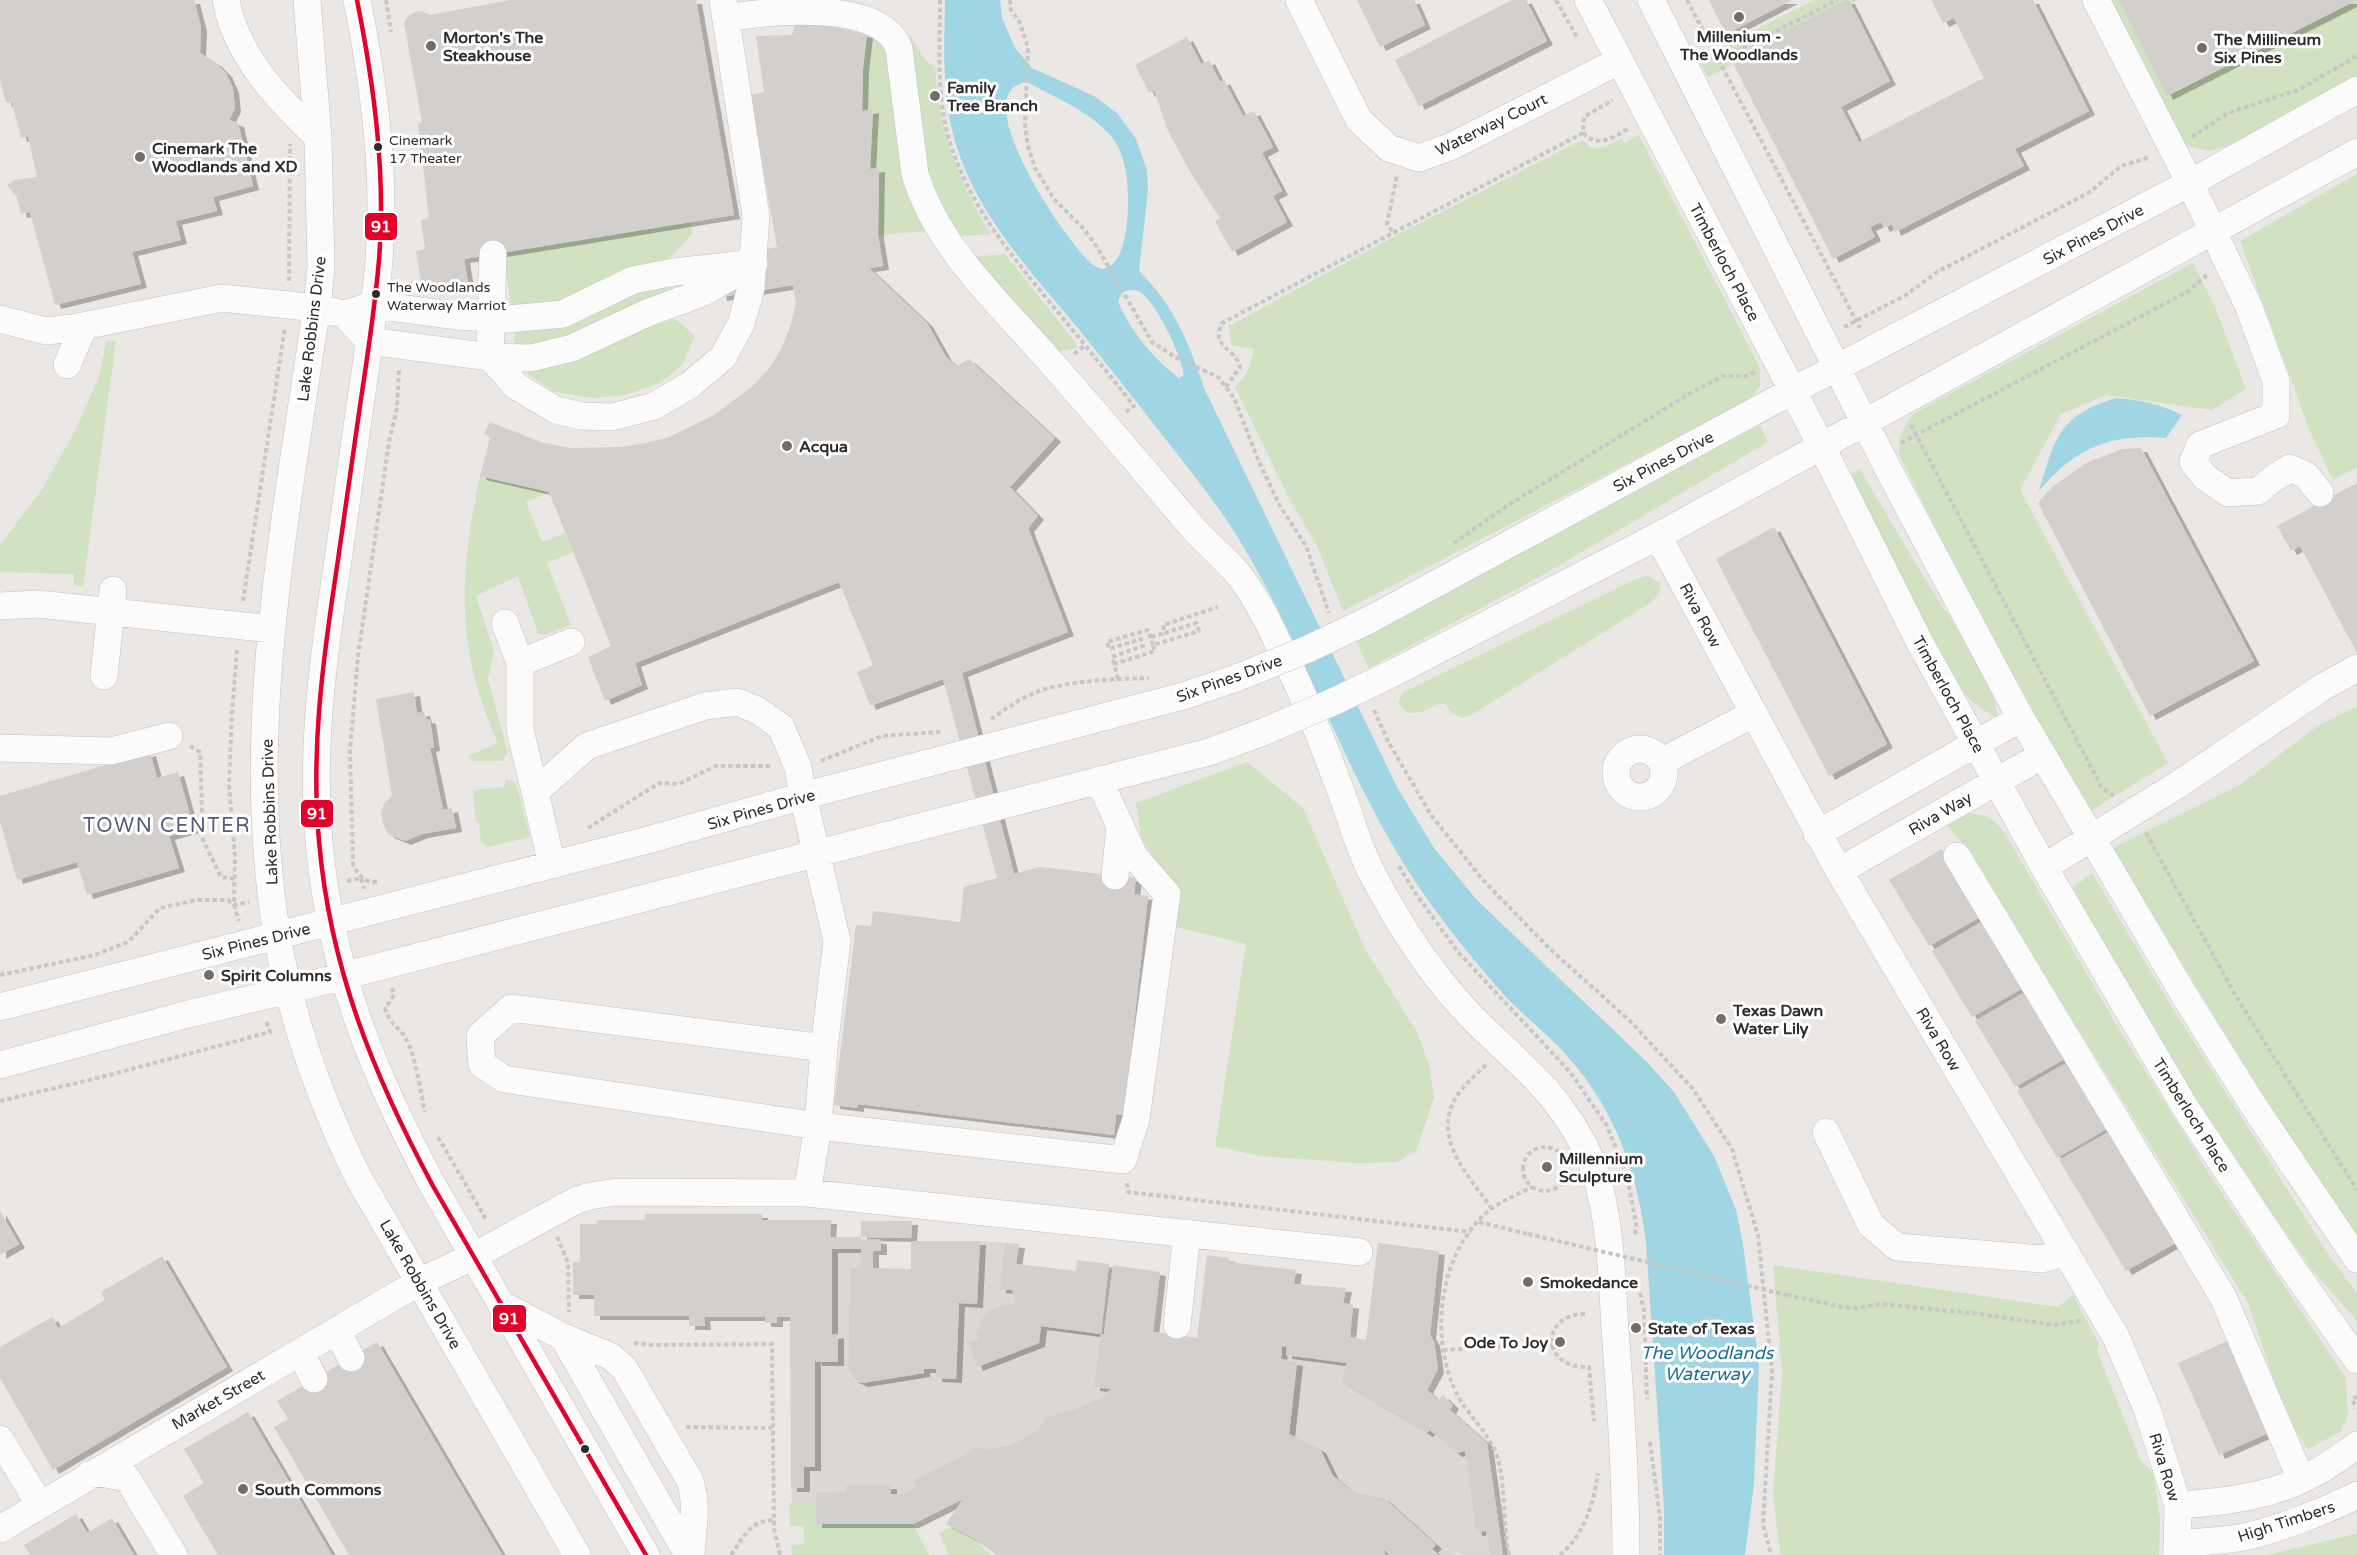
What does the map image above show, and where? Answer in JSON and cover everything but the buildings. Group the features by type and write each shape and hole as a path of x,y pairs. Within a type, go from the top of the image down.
{"street":[{"path":"226,0 240,42 255,69 277,96 318,137"},
{"name":"Lake Robbins Drive","path":"307,0 318,137 321,267 271,629 267,675 264,763 267,844 277,935 289,990 311,1068 323,1102 357,1175 577,1555"},
{"path":"357,0 372,88 380,176 379,258 318,710 316,799 319,843 330,923 359,1030 386,1094 433,1186 646,1555"},
{"name":"Waterway Court","path":"1299,0 1359,120 1389,148 1419,158 1452,146 1619,61"},
{"name":"Timberloch Place","path":"1588,0 1821,445 1919,641 2044,867 2185,1107 2281,1252 2357,1360"},
{"path":"1651,0 1897,486 2021,717 2091,839 2253,1105 2357,1259"},
{"path":"2096,0 2190,183 2249,307 2277,381 2276,415 2200,446 2193,462 2205,477 2228,493 2258,491 2290,468 2306,475 2320,494"},
{"path":"493,254 490,357 516,386 556,410 581,416 612,417 654,406 690,384 723,357 741,324 751,288 756,216 725,9 823,3 871,12 884,20 894,32 899,49 915,174 924,199 939,228 957,256 1081,396 1196,532 1239,576 1269,624 1319,731 1370,870 1410,939 1434,974 1469,1015 1535,1079 1563,1112 1590,1158 1599,1183 1610,1260 1625,1479 1626,1555"},
{"name":"Six Pines Drive","path":"0,1007 552,865 1183,696 1239,677 1369,620 1792,391 2190,183 2357,90"},
{"path":"0,1065 188,1014 289,990 1209,752 1263,732 1395,672 1658,536 2357,152"},
{"path":"344,314 369,341 490,357 531,358 572,348 647,313 704,292 754,263"},
{"path":"7,329 46,331 154,321 220,310 317,308 344,314 374,305 458,316 508,319 563,314 633,280 674,272 754,263"},
{"path":"67,365 84,326"},
{"name":"Riva Row","path":"1658,536 1817,834 2116,1337 2147,1409 2178,1504 2177,1550"},
{"path":"104,676 112,601"},
{"path":"0,606 112,601 177,608 271,629"},
{"path":"505,623 520,663 520,730 552,865"},
{"path":"520,663 571,642"},
{"path":"2044,867 2179,784 2320,688 2357,668"},
{"path":"535,792 588,746 705,706 737,702 757,710 781,727 798,767 837,940 824,1048 818,1126 807,1193"},
{"path":"1661,762 1753,714"},
{"path":"1817,834 2021,717"},
{"path":"0,748 111,751 169,736"},
{"name":"Riva Way","path":"1839,872 2043,755"},
{"path":"824,1048 511,1008 480,1036 482,1064 504,1079 818,1126 1123,1160 1136,1119 1167,894 1134,856 1099,780"},
{"path":"1114,876 1120,825"},
{"path":"1957,856 2223,1297 2301,1479"},
{"path":"1826,1132 1871,1225 1897,1247 2042,1259 2066,1252"},
{"name":"Market Street","path":"0,1528 419,1282 474,1256 575,1201 604,1193 807,1193 1359,1252"},
{"path":"1177,1324 1187,1233"},
{"path":"501,1304 566,1329 610,1356 627,1373 693,1491 689,1555"},
{"path":"566,1329 689,1555"},
{"path":"337,1330 351,1358"},
{"path":"300,1352 314,1379"},
{"path":"0,1439 40,1505"},
{"name":"High Timbers","path":"2178,1504 2227,1501 2273,1490 2317,1472 2357,1445"},
{"path":"127,1478 137,1448"},
{"path":"88,1475 101,1473 127,1478 174,1555"},
{"name":"High Timbers","path":"2177,1550 2240,1538 2322,1510 2357,1495"}],"path":[{"path":"940,0 939,65 942,106 948,135 964,179 982,214 1008,252 1134,406 1123,414"},
{"path":"1010,0 1011,10 1019,21 1028,47 1026,97 1028,146 1035,168 1054,199 1083,228 1105,260 1152,342 1175,357 1218,377 1234,398 1258,462 1280,506 1306,546 1334,623"},
{"path":"1687,0 1871,350"},
{"path":"1689,76 1837,0"},
{"path":"1822,338 1906,295 1937,272 2090,192 2121,166 2173,150 2228,113 2298,90 2357,56"},
{"path":"1626,130 1605,142 1589,140 1583,133 1584,117 1634,89"},
{"path":"1226,387 1240,367 1239,361 1220,341 1218,330 1221,323 1392,231 1583,133"},
{"path":"1392,231 1387,224 1401,152"},
{"path":"1881,453 2187,292 2226,259"},
{"path":"1450,546 1508,506 1687,395 1723,376 1747,376 1777,360"},
{"path":"1104,379 1109,375"},
{"path":"1899,404 2102,788 2135,812 2164,870 2237,998 2357,1190"},
{"path":"1165,633 1162,625 1218,608"},
{"path":"1151,637 1196,623 1199,631 1153,645"},
{"path":"1114,664 1155,651 1148,630 1107,642 1109,649 1142,639 1143,646 1112,657 1118,679"},
{"path":"358,656 350,751 353,865 361,878 370,912"},
{"path":"988,722 1010,705 1048,688 1118,679 1152,678"},
{"path":"1373,708 1389,743 1431,815 1483,880 1550,948 1631,1022 1693,1089 1732,1149 1758,1235 1772,1372 1763,1524 1771,1555"},
{"path":"545,839 589,827 659,783 680,784 716,766 798,767 819,762 882,736 950,732"},
{"path":"169,736 200,752 203,840 221,877 235,879"},
{"path":"324,886 361,878 374,883 385,880"},
{"path":"0,975 95,955 128,942 160,908 197,900 228,900 234,905 272,897"},
{"path":"384,965 394,995 385,1009 390,1023 407,1039 420,1085 424,1111 430,1120"},
{"path":"1491,1209 1457,1158 1448,1140 1448,1115 1456,1097 1525,1025"},
{"path":"0,1101 102,1077 270,1032"},
{"path":"435,1130 499,1242"},
{"path":"1509,1555 1498,1461 1491,1443 1458,1396 1449,1375 1443,1350 1442,1309 1447,1283 1455,1260 1470,1232 1491,1209 1532,1188 1546,1192 1560,1186 1566,1173 1566,1166 1559,1153 1553,1149 1539,1148 1527,1156 1522,1169 1523,1176 1532,1188"},
{"path":"1123,1160 1128,1192 1470,1232"},
{"path":"1479,1222 1842,1307 1855,1308 1881,1304 1980,1314 2055,1326 2103,1315"},
{"path":"555,1234 568,1263 566,1329"},
{"path":"1585,1314 1568,1316 1561,1320 1552,1335 1552,1344 1554,1352 1566,1364 1573,1367 1588,1367 1595,1427"},
{"path":"628,1341 653,1345 772,1344 774,1536 780,1555"},
{"path":"634,1342 640,1352"},
{"path":"1443,1350 1552,1344"},
{"path":"2357,1396 2352,1400 2357,1408"},
{"path":"682,1425 690,1428 772,1428"},
{"path":"1560,1555 1580,1532 1589,1512 1598,1471"},
{"path":"731,1555 754,1525 761,1521 774,1520"}],"green space":[{"path":"1814,0 1859,0 1708,77 1698,59"},
{"path":"2107,0 2119,0 2167,96 2357,0 2357,76 2230,145 2210,151 2183,145"},
{"path":"867,34 885,42 927,231 878,235 879,168 870,169 873,110 862,111"},
{"path":"910,35 926,61 935,67 937,88 931,89 932,103 939,103 942,121 958,171 991,234 958,236 945,216 928,174 909,42"},
{"path":"1639,135 1753,354 1760,369 1760,386 1752,396 1737,406 1343,611 1317,546 1290,500 1235,387 1250,365 1254,349 1231,345 1229,326 1393,237 1582,140 1592,148 1605,147 1622,138 1624,143"},
{"path":"2357,174 2357,467 2333,480 2309,429 2240,241"},
{"path":"690,222 692,234 667,261 559,308 512,312 503,252"},
{"path":"1005,254 1076,343 1077,348 1056,352 974,257"},
{"path":"2193,263 2215,307 2246,389 2212,410 2106,395 2061,414 2020,490 2168,763 2091,811 2016,679 1899,455 1900,437 1914,413"},
{"path":"670,280 673,291 568,341 515,348 514,328 633,288"},
{"path":"675,319 695,336 682,365 660,383 625,395 593,398 555,392 523,371 530,366"},
{"path":"116,341 83,587 74,585 74,574 0,572 0,545 43,488 75,431 99,377 106,342"},
{"path":"1760,425 1768,442 1548,572 1369,668 1356,641"},
{"path":"1860,469 1983,671 1991,688 1996,717 1979,707 1964,693 1939,659 1848,477"},
{"path":"480,476 549,492 526,502 542,542 565,533 573,552 547,563 571,625 545,635 538,633 518,576 476,596 494,651 488,680 508,752 502,761 473,761 468,756 498,743 474,675 465,611 468,546"},
{"path":"1648,576 1660,583 1659,593 1650,603 1473,714 1462,718 1452,713 1445,704 1438,704 1422,712 1407,713 1398,703 1402,693 1636,579"},
{"path":"2357,706 2357,1239 2261,1093 2112,848 2238,786 2316,727"},
{"path":"1247,762 1303,808 1365,949 1417,1032 1430,1068 1434,1098 1416,1151 1397,1162 1358,1163 1260,1156 1215,1146 1246,944 1173,926 1177,892 1141,838 1136,803"},
{"path":"506,779 514,782 517,787 530,837 488,847 481,842 473,792 504,787"},
{"path":"1963,813 1987,817 2004,832 2119,1029 2206,1169 2346,1378 2348,1416 2340,1432 2308,1449 2286,1416 2248,1303 1966,848 1945,823"},
{"path":"2092,873 2172,1007 2328,1254 2357,1293 2357,1321 2313,1271 2236,1163 2135,1000 2072,888"},
{"path":"1773,1265 2058,1307 2073,1295 2099,1344 2097,1351 2141,1461 2153,1472 2160,1519 2159,1555 1780,1555 1773,1494 1782,1373"},
{"path":"789,1503 816,1503 816,1524 913,1524 929,1555 792,1555 791,1545 804,1544 803,1526 790,1526"},
{"path":"952,1527 975,1539 990,1555 944,1555 948,1552 939,1533"},
{"path":"2357,1531 2357,1555 2267,1555 2355,1534"}],"shaded area":[{"path":"980,1241 1005,1243 1000,1289 1012,1290 1016,1302 988,1310 979,1323 981,1328 976,1331 978,1339 968,1343 977,1366 1039,1343 1041,1326 1101,1334 1094,1386 1111,1389 1102,1397 1078,1408 1047,1417 1037,1430 1012,1445 985,1449 972,1447 972,1451 913,1480 916,1487 903,1494 891,1494 891,1485 846,1493 816,1493 816,1503 792,1503 791,1488 804,1488 804,1467 815,1466 815,1357 837,1335 832,1335 832,1249 861,1249 861,1268 850,1268 848,1369 851,1377 862,1383 924,1373 924,1369 936,1369 936,1378 956,1379 959,1303 977,1303"},
{"path":"1282,1346 1347,1363 1341,1382 1426,1433 1430,1430 1456,1452 1465,1451 1476,1532 1486,1531 1490,1555 1456,1553 1455,1555 1439,1555 1432,1549 1436,1544 1384,1497 1365,1495 1350,1490 1289,1434 1297,1362 1281,1359"}],"water":[{"name":"The Woodlands Waterway","path":"945,0 1000,0 1002,18 1015,48 1032,68 1094,96 1118,114 1136,139 1147,170 1148,190 1139,271 1163,298 1180,326 1205,390 1397,787 1434,848 1476,899 1647,1062 1674,1092 1714,1156 1736,1210 1743,1244 1759,1365 1754,1484 1745,1555 1664,1555 1664,1507 1646,1243 1630,1168 1611,1121 1585,1077 1553,1041 1505,996 1442,920 1423,893 1371,807 1285,625 1237,536 1192,473 1023,262 989,215 963,165 950,121 945,69","holes":["1027,82 1093,119 1111,136 1119,149 1127,183 1127,224 1121,251 1115,261 1106,268 1100,269 1080,252 1044,200 1018,152 1009,127 1006,106 1011,90","1128,290 1138,291 1152,305 1173,342 1184,375 1179,378 1161,362 1129,323 1118,301 1122,293"]},
{"path":"2116,398 2150,403 2182,415 2166,438 2128,438 2095,446 2067,464 2039,491 2050,456 2062,431 2082,412"}],"transit line":[{"name":"91","path":"357,0 369,64 377,130 381,228 373,313 330,613 319,710 316,775 319,841 333,933 344,976 373,1061 411,1144 646,1555"}],"place":[{"name":"Millenium - The Woodlands","path":"1739,17"},
{"name":"Morton's The Steakhouse","path":"431,46"},
{"name":"The Millineum Six Pines","path":"2202,48"},
{"name":"Family Tree Branch","path":"935,96"},
{"name":"Cinemark 17 Theater","path":"378,147"},
{"name":"Cinemark The Woodlands and XD","path":"140,157"},
{"name":"The Woodlands Waterway Marriot","path":"376,294"},
{"name":"Acqua","path":"787,446"},
{"name":"Spirit Columns","path":"209,975"},
{"name":"Texas Dawn Water Lily","path":"1721,1019"},
{"name":"Millennium Sculpture","path":"1547,1167"},
{"name":"Smokedance","path":"1528,1282"},
{"name":"State of Texas","path":"1636,1328"},
{"name":"Ode To Joy","path":"1560,1342"},
{"name":"South Commons","path":"243,1489"}],"district":[{"name":"TOWN CENTER","path":"167,825"}]}
